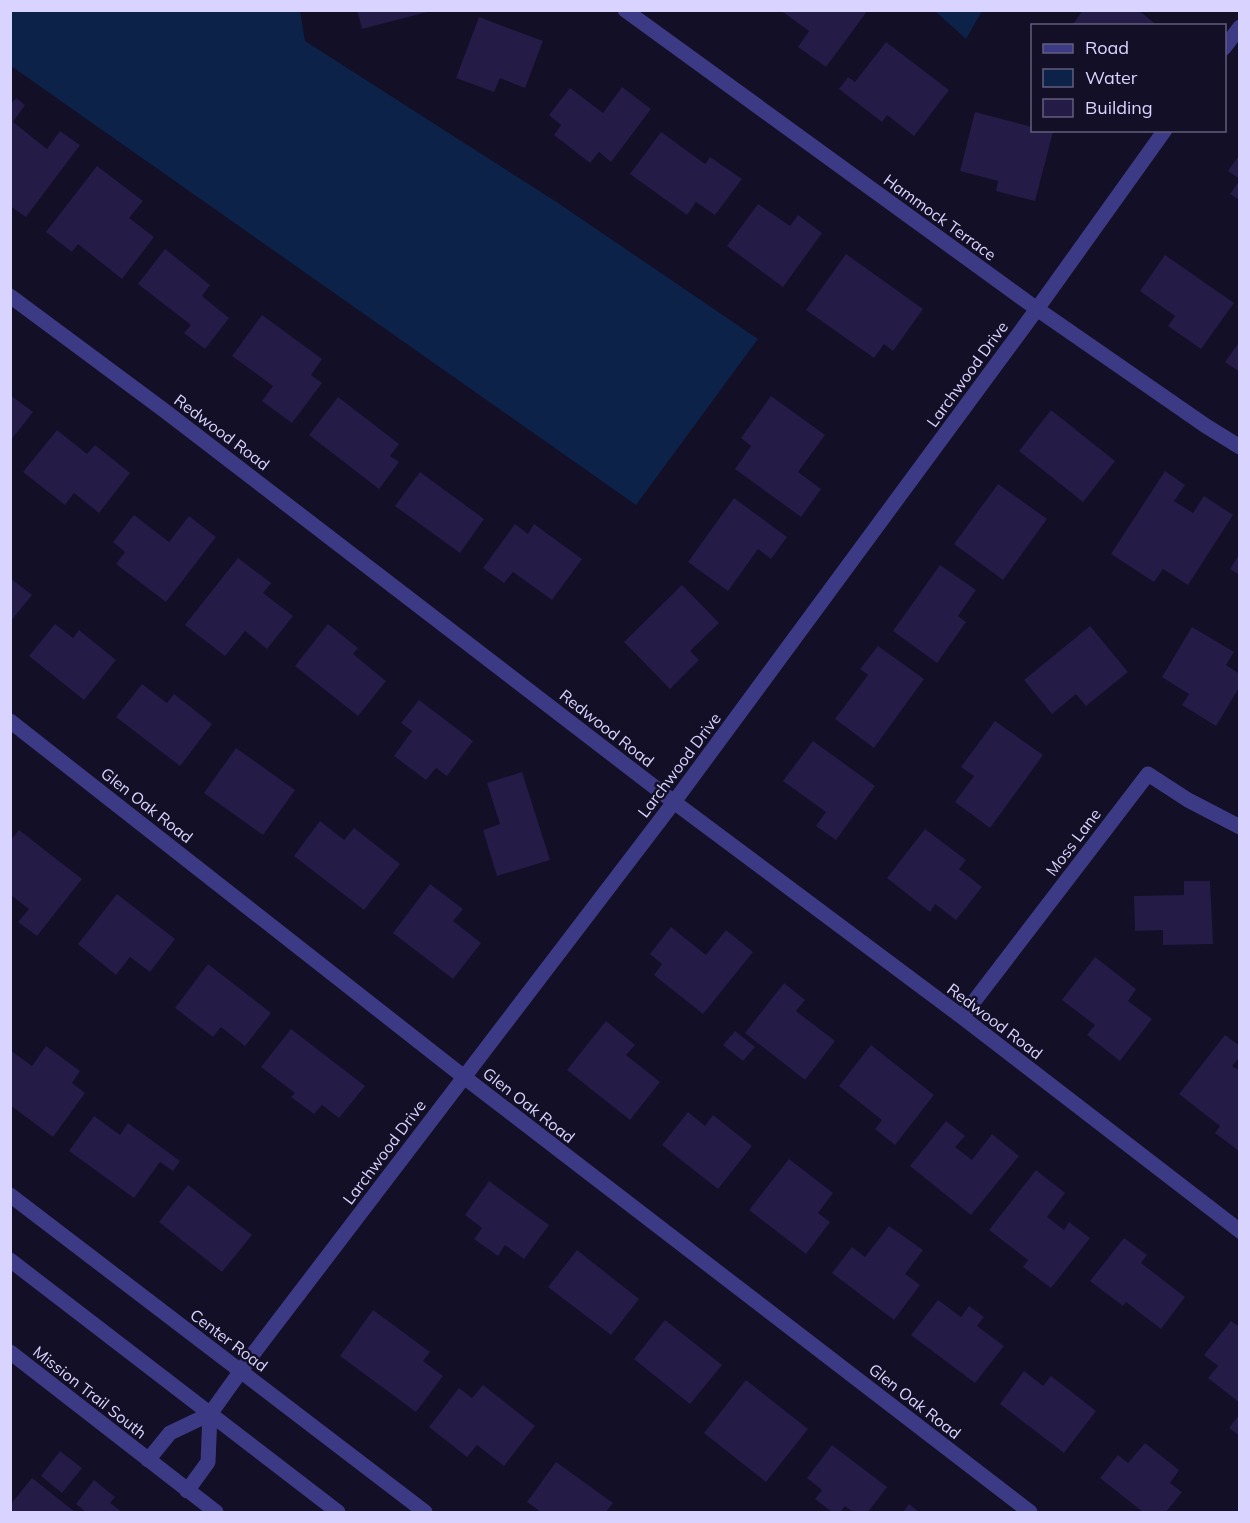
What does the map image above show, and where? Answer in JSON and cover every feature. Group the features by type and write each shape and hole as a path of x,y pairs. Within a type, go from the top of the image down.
{"street":[{"name":"Hammock Terrace","path":"625,10 1037,309 1196,420 1239,447"},
{"path":"1226,45 1239,27"},
{"name":"Larchwood Drive","path":"210,1414 240,1371 674,802 1037,309 1164,132"},
{"name":"Redwood Road","path":"10,296 165,411 674,802 962,1017 1239,1232"},
{"name":"Glen Oak Road","path":"10,721 464,1077 1030,1512"},
{"name":"Moss Lane","path":"962,1017 1148,774 1188,800 1239,827"},
{"name":"Center Road","path":"10,1195 425,1512"},
{"path":"10,1260 338,1512"},
{"name":"Mission Trail South","path":"10,1352 216,1512"},
{"path":"187,1491 208,1462 210,1414"},
{"name":"Mission Trail South","path":"148,1460 170,1433 210,1414"}],"water":[{"path":"11,10 300,11 305,41 558,203 758,339 636,505 11,66"},
{"path":"935,11 982,11 966,39"}],"building":[{"path":"357,10 431,10 431,11 362,29"},
{"path":"780,10 868,10 826,67 798,47 809,31"},
{"path":"1083,10 1138,10 1156,24 1073,24"},
{"path":"479,17 543,41 525,88 500,78 494,92 456,78"},
{"path":"886,42 949,90 914,136 887,115 882,122 839,89 848,77 855,82"},
{"path":"622,87 651,109 611,162 599,152 590,163 554,135 561,125 549,115 570,88 603,113"},
{"path":"16,98 25,105 13,122 47,149 60,131 80,145 26,217 10,206 10,105"},
{"path":"975,112 1031,127 1031,132 1053,132 1035,201 996,191 998,181 960,171"},
{"path":"661,132 705,164 710,157 742,179 715,215 696,202 687,215 630,174"},
{"path":"1240,154 1240,179 1228,171"},
{"path":"97,166 143,201 129,218 154,237 122,279 78,244 72,252 46,232"},
{"path":"1240,180 1240,200 1230,194"},
{"path":"758,204 790,226 798,215 822,233 783,287 727,246"},
{"path":"165,249 210,285 202,296 229,318 205,349 184,333 191,325 138,284"},
{"path":"846,254 923,309 893,351 884,344 874,358 806,310"},
{"path":"1165,255 1234,303 1201,349 1168,326 1175,316 1140,291"},
{"path":"262,315 322,359 311,375 322,383 292,423 262,401 273,386 232,356"},
{"path":"1240,341 1240,372 1225,362"},
{"path":"10,395 33,412 10,441"},
{"path":"771,396 825,435 798,472 821,489 801,517 735,469 751,446 741,438"},
{"path":"338,397 399,444 390,456 399,462 379,489 309,435"},
{"path":"1051,410 1115,461 1083,502 1019,451"},
{"path":"57,430 87,454 95,445 130,473 99,513 74,493 65,505 23,472"},
{"path":"1165,471 1185,485 1174,501 1193,513 1204,496 1233,515 1188,585 1163,569 1154,582 1111,554"},
{"path":"420,472 484,519 460,553 395,506"},
{"path":"998,484 1047,519 1003,580 954,544"},
{"path":"734,498 787,537 771,559 758,549 728,591 688,562"},
{"path":"134,515 169,542 189,516 216,537 166,602 116,564 125,552 113,542"},
{"path":"515,524 528,534 534,524 582,559 552,600 513,572 504,583 483,568"},
{"path":"1240,553 1240,575 1230,569"},
{"path":"238,558 271,583 263,593 293,616 267,649 245,631 225,656 185,625"},
{"path":"940,565 976,590 958,616 966,622 937,663 893,631"},
{"path":"10,578 32,595 10,622"},
{"path":"682,585 719,623 690,651 699,660 670,689 624,642"},
{"path":"55,624 73,638 79,630 116,660 84,700 29,656"},
{"path":"328,624 358,648 353,654 386,681 358,716 295,666"},
{"path":"1090,626 1128,672 1086,706 1076,694 1052,714 1024,680"},
{"path":"1192,627 1234,652 1226,665 1240,674 1240,686 1216,726 1182,705 1189,694 1162,677"},
{"path":"878,646 924,679 874,748 835,719 868,675 860,669"},
{"path":"142,684 167,703 174,694 212,724 180,766 116,717"},
{"path":"419,700 473,741 447,776 436,768 426,780 394,756 412,731 401,723"},
{"path":"995,721 1043,755 990,828 955,802 974,776 961,767"},
{"path":"813,741 875,786 836,840 816,826 826,812 783,781"},
{"path":"236,748 295,790 263,835 204,793"},
{"path":"522,772 550,860 497,876 483,830 500,824 487,783"},
{"path":"320,821 344,840 354,828 400,864 364,910 294,856"},
{"path":"925,829 966,860 959,869 982,887 956,920 935,904 930,912 887,878"},
{"path":"19,830 82,879 37,936 18,922 29,909 12,896 10,899 10,841"},
{"path":"1184,881 1210,881 1213,944 1163,945 1163,930 1135,931 1134,896 1184,895"},
{"path":"430,884 463,909 453,921 481,943 453,979 393,933"},
{"path":"117,894 175,939 150,972 130,957 116,975 78,944"},
{"path":"671,927 706,955 726,930 753,952 703,1014 654,975 662,964 650,954"},
{"path":"1095,957 1136,989 1128,1001 1152,1019 1120,1061 1087,1035 1095,1025 1062,1000"},
{"path":"208,964 271,1013 245,1046 221,1027 213,1037 175,1008"},
{"path":"784,983 805,1000 796,1011 835,1041 805,1080 745,1033"},
{"path":"606,1021 635,1045 626,1055 660,1082 630,1120 567,1070"},
{"path":"291,1029 365,1086 339,1118 322,1105 314,1114 291,1097 295,1093 261,1067"},
{"path":"735,1031 755,1047 743,1061 723,1045"},
{"path":"1225,1035 1240,1046 1240,1057 1232,1066 1240,1071 1240,1152 1215,1133 1220,1126 1179,1094"},
{"path":"871,1045 934,1095 895,1145 875,1129 882,1120 839,1086"},
{"path":"46,1046 80,1071 72,1083 85,1093 53,1137 10,1105 10,1050 32,1066"},
{"path":"688,1112 705,1126 713,1115 752,1146 718,1189 662,1145"},
{"path":"94,1116 120,1135 128,1123 180,1161 173,1171 160,1162 134,1198 69,1151"},
{"path":"946,1121 965,1136 955,1147 972,1160 992,1134 1019,1156 971,1215 910,1166"},
{"path":"789,1159 833,1193 818,1213 830,1222 806,1254 749,1210"},
{"path":"1036,1170 1065,1193 1047,1217 1064,1230 1069,1222 1090,1238 1051,1288 1023,1267 1028,1260 989,1230"},
{"path":"489,1181 549,1225 524,1259 505,1245 498,1256 474,1239 482,1228 465,1215"},
{"path":"188,1185 252,1235 222,1272 159,1222"},
{"path":"889,1226 923,1250 905,1274 920,1285 894,1320 832,1273 852,1247 865,1257"},
{"path":"1124,1238 1147,1255 1141,1263 1185,1297 1161,1329 1126,1302 1123,1306 1090,1281"},
{"path":"577,1250 639,1299 611,1335 548,1287"},
{"path":"938,1300 961,1317 969,1306 984,1317 977,1326 1004,1346 975,1383 911,1335"},
{"path":"373,1310 430,1352 423,1361 443,1376 416,1412 340,1356"},
{"path":"665,1320 722,1365 690,1404 634,1359"},
{"path":"1231,1321 1240,1327 1240,1403 1208,1378 1218,1366 1204,1355"},
{"path":"1024,1371 1043,1386 1051,1376 1096,1411 1064,1453 1000,1404"},
{"path":"746,1380 808,1429 766,1482 704,1433"},
{"path":"483,1385 535,1426 504,1466 477,1445 467,1457 429,1427 459,1388 472,1398"},
{"path":"1240,1414 1240,1436 1229,1428"},
{"path":"1145,1443 1179,1470 1170,1483 1182,1492 1166,1512 1143,1512 1100,1478 1118,1455 1128,1463"},
{"path":"832,1445 887,1487 868,1512 853,1512 845,1506 840,1512 832,1512 815,1499 822,1490 807,1478"},
{"path":"60,1451 82,1468 62,1493 41,1476"},
{"path":"556,1462 613,1503 606,1512 541,1512 527,1502"},
{"path":"32,1478 75,1512 10,1512 10,1505"},
{"path":"94,1480 115,1497 110,1503 122,1512 86,1512 76,1504"},
{"path":"909,1504 919,1512 903,1512"}]}
